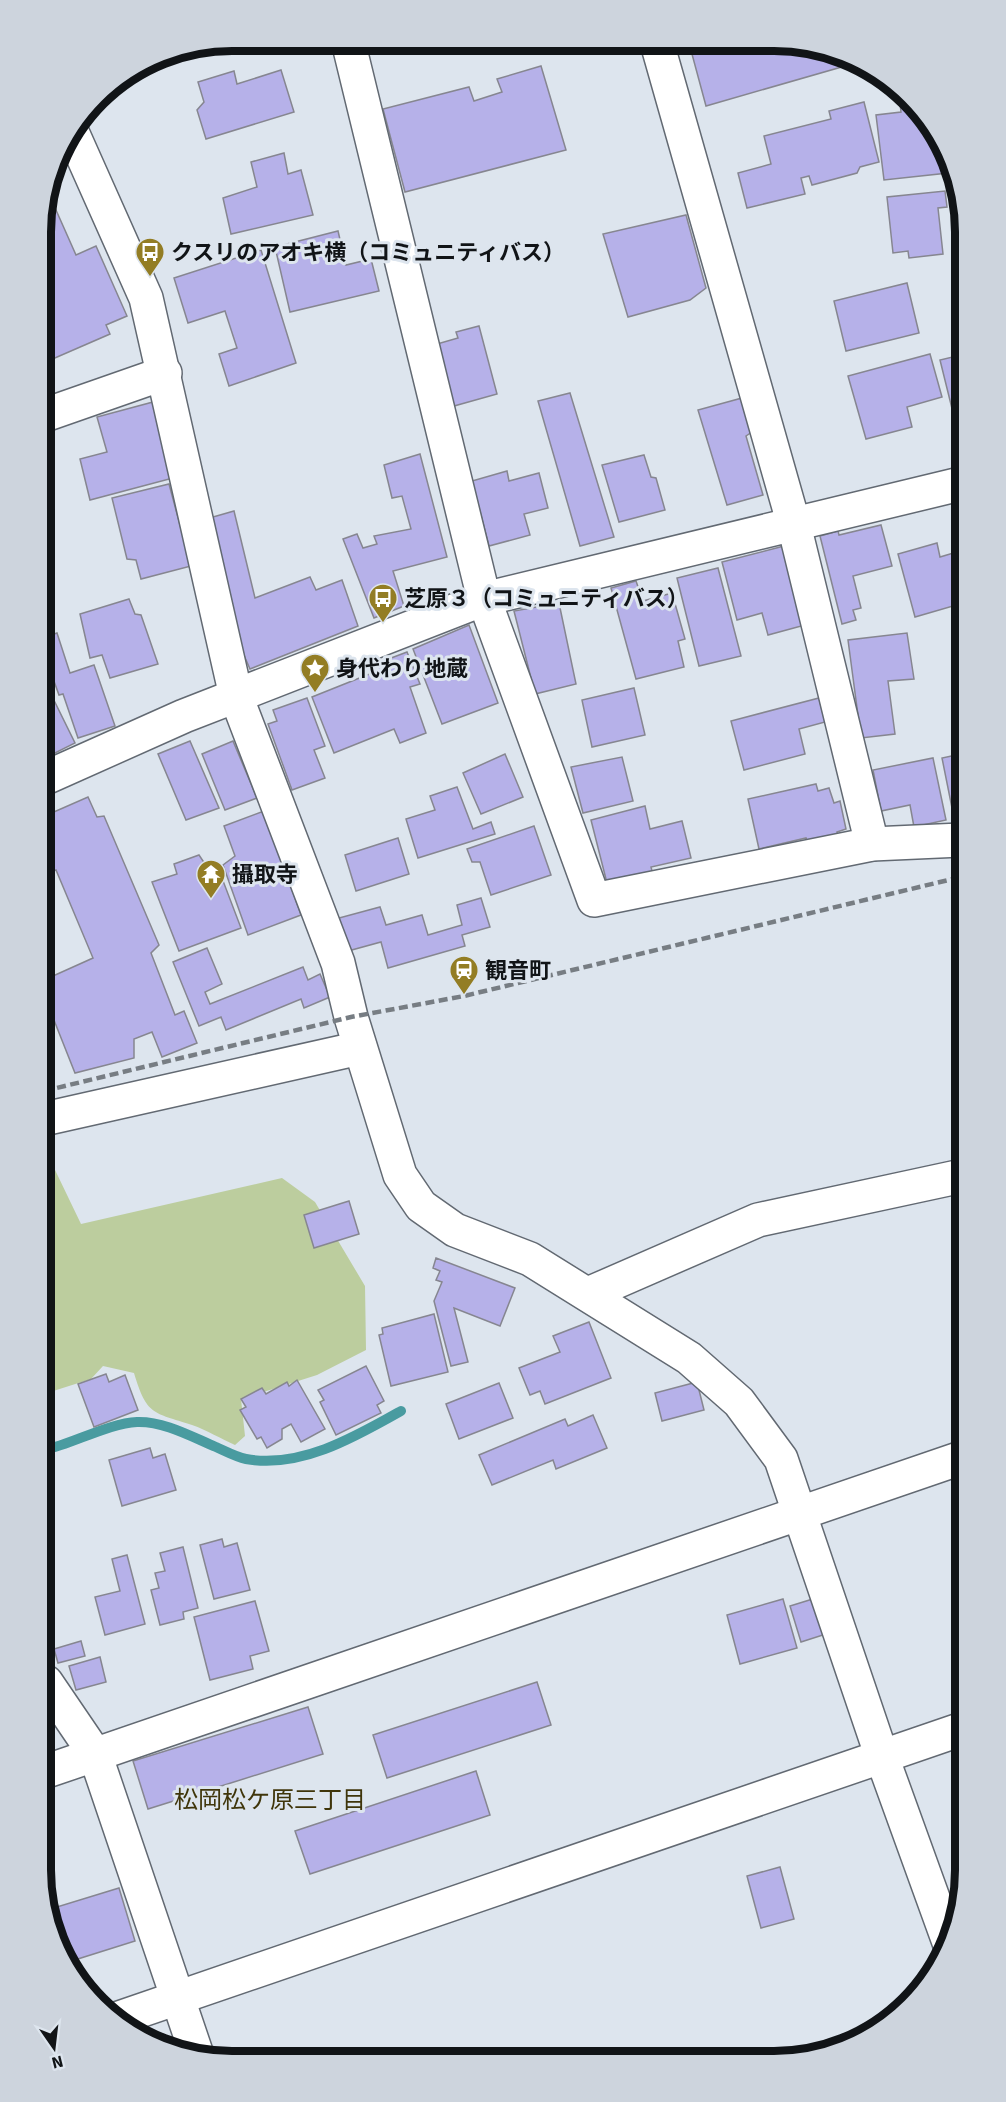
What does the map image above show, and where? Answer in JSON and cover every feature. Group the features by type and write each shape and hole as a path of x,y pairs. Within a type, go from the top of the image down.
{"street":[{"path":"350,51 484,599 594,900 872,844 955,840"},
{"path":"659,51 794,525 872,844"},
{"path":"76,140 146,297 165,373 236,696 338,963 360,1048 400,1175 420,1206 455,1230 530,1259 689,1358 739,1402 781,1459 802,1513 882,1757 944,1930"},
{"path":"51,413 165,373"},
{"path":"51,775 184,716 484,599 955,485"},
{"path":"51,1117 360,1048"},
{"path":"588,1294 758,1220 955,1178"},
{"path":"51,1769 955,1460"},
{"path":"51,1689 95,1754 195,2047"},
{"path":"125,2016 955,1731"}],"green space":[{"path":"51,1162 81,1224 282,1178 315,1202 365,1286 366,1350 317,1375 241,1399 245,1436 235,1445 198,1427 153,1410 143,1397 134,1373 103,1366 91,1379 51,1392"}],"building":[{"path":"691,51 786,51 809,54 845,66 706,106"},
{"path":"541,66 566,150 405,192 383,109 469,87 474,101 502,92 497,79"},
{"path":"281,70 294,112 206,139 197,110 204,102 198,82 234,71 237,84"},
{"path":"864,102 879,162 860,167 857,173 812,185 809,176 801,178 805,194 747,208 738,173 771,164 764,136 831,119 829,111"},
{"path":"900,102 931,141 945,173 884,180 876,115 901,112"},
{"path":"284,153 288,174 301,170 313,215 231,234 223,198 257,187 251,162"},
{"path":"945,191 947,207 938,208 943,254 909,258 908,251 893,253 887,197"},
{"path":"53,204 76,255 96,246 127,316 106,325 110,334 51,360 51,220"},
{"path":"686,215 706,288 690,300 628,317 603,234"},
{"path":"338,231 346,265 371,259 379,291 290,312 275,247"},
{"path":"261,250 296,363 229,386 219,354 237,348 225,311 188,323 174,278"},
{"path":"907,283 919,333 846,351 834,301"},
{"path":"479,326 497,394 454,406 437,344 458,338 456,332"},
{"path":"930,354 942,397 907,407 912,427 866,439 848,376"},
{"path":"955,356 955,421 940,360"},
{"path":"570,393 614,537 580,546 538,401"},
{"path":"742,398 752,432 746,436 763,495 727,505 698,410"},
{"path":"153,402 173,478 90,500 80,459 107,452 97,417"},
{"path":"420,454 447,557 393,571 404,606 374,618 343,539 357,534 363,548 377,544 374,536 411,529 402,496 392,498 384,465"},
{"path":"644,455 651,477 656,478 665,510 619,522 602,465"},
{"path":"507,471 509,481 539,473 548,508 524,514 530,535 489,546 472,481"},
{"path":"169,484 191,566 141,579 136,560 127,559 112,498"},
{"path":"234,511 255,598 310,577 316,590 342,580 358,626 250,669 232,628 206,519"},
{"path":"881,525 892,566 853,576 861,608 853,610 856,620 842,624 820,536 838,531 839,535"},
{"path":"937,543 940,557 955,552 955,605 915,617 898,554"},
{"path":"784,546 805,625 768,635 762,613 737,620 722,562"},
{"path":"718,568 741,656 699,666 677,578"},
{"path":"636,581 643,601 672,593 685,639 678,641 684,667 636,679 611,588"},
{"path":"129,599 135,614 141,615 158,664 110,678 102,655 90,658 80,614"},
{"path":"559,603 576,684 535,694 514,611"},
{"path":"469,625 498,703 442,724 413,649"},
{"path":"57,633 70,673 94,665 115,726 78,738 63,694 59,695 51,673 51,635"},
{"path":"907,633 914,679 888,681 895,734 861,738 848,640"},
{"path":"407,652 420,684 410,687 426,733 400,743 394,729 334,753 312,697 372,673 370,666"},
{"path":"634,688 645,735 592,747 582,700"},
{"path":"51,694 75,743 51,755"},
{"path":"307,698 325,746 314,750 325,778 292,790 268,724 277,721 273,710"},
{"path":"819,698 825,722 799,729 805,754 744,770 731,721"},
{"path":"190,741 219,808 186,820 158,754"},
{"path":"233,741 257,798 225,810 202,754"},
{"path":"505,754 523,797 481,814 463,773"},
{"path":"955,755 955,807 952,808 942,758"},
{"path":"622,757 633,801 583,813 571,767"},
{"path":"933,758 946,820 914,827 910,805 881,811 873,770"},
{"path":"816,784 818,791 829,788 834,803 840,801 846,829 837,832 838,836 808,844 806,838 759,849 748,799"},
{"path":"457,787 473,829 491,822 495,834 418,858 406,819 435,810 430,796"},
{"path":"88,797 97,817 104,816 159,945 151,953 175,1015 184,1011 197,1043 162,1057 152,1032 134,1039 134,1058 75,1073 51,1013 51,977 93,958 56,870 51,872 51,813"},
{"path":"645,806 650,829 682,821 691,858 651,867 654,879 609,891 591,820"},
{"path":"264,811 301,915 248,935 223,865 235,856 224,826"},
{"path":"534,826 551,875 491,895 480,862 472,862 467,849"},
{"path":"398,838 409,874 356,891 345,855"},
{"path":"199,855 207,867 217,865 241,928 179,951 152,882 177,874 174,864"},
{"path":"481,898 490,927 462,935 465,946 388,968 381,942 348,951 339,918 380,907 386,925 422,915 428,935 462,925 457,905"},
{"path":"207,948 222,984 205,992 210,1004 303,967 308,980 320,974 330,997 304,1008 301,999 226,1030 221,1017 199,1026 173,962"},
{"path":"349,1201 359,1234 314,1248 304,1215"},
{"path":"436,1258 515,1288 500,1326 454,1308 468,1362 451,1366 434,1301 442,1282 436,1280 440,1271 433,1268"},
{"path":"434,1314 448,1372 391,1386 379,1335 383,1334 382,1328"},
{"path":"589,1322 611,1378 545,1404 540,1391 530,1395 519,1368 560,1352 553,1336"},
{"path":"366,1366 384,1401 377,1405 381,1413 336,1435 320,1402 324,1400 318,1390"},
{"path":"106,1374 109,1382 125,1375 138,1410 94,1427 78,1384"},
{"path":"297,1380 325,1429 301,1442 291,1424 282,1429 282,1439 267,1448 261,1437 257,1439 240,1410 246,1407 241,1399 262,1388 266,1394 287,1382 289,1386"},
{"path":"697,1382 704,1410 662,1421 655,1393"},
{"path":"499,1383 513,1418 459,1439 446,1404"},
{"path":"593,1415 607,1448 556,1469 553,1460 492,1485 479,1455 565,1419 568,1426"},
{"path":"150,1448 153,1458 165,1454 176,1490 122,1506 109,1460"},
{"path":"222,1539 224,1547 237,1543 250,1590 214,1599 200,1545"},
{"path":"183,1547 198,1608 183,1612 184,1619 160,1625 151,1590 159,1588 155,1573 165,1571 160,1553"},
{"path":"127,1555 145,1624 105,1635 95,1597 120,1591 112,1559"},
{"path":"816,1598 826,1634 801,1642 790,1606"},
{"path":"783,1599 797,1648 740,1664 727,1615"},
{"path":"255,1601 269,1651 250,1656 253,1669 210,1680 194,1617"},
{"path":"81,1641 85,1656 58,1663 54,1649"},
{"path":"100,1657 106,1682 76,1690 69,1666"},
{"path":"537,1682 551,1725 387,1778 373,1735"},
{"path":"308,1707 323,1754 148,1809 133,1761"},
{"path":"476,1771 490,1815 310,1874 295,1831"},
{"path":"780,1867 794,1919 761,1928 747,1876"},
{"path":"119,1888 135,1941 75,1960 55,1907"}],"waterway":[{"path":"51,1448 104,1429 126,1423 147,1422 178,1430 242,1458 266,1461 287,1459 307,1455 346,1440 401,1411"}],"railway":[{"path":"51,1089 351,1017 464,996 955,878"}],"place":[{"name":"クスリのアオキ横（コミュニティバス）","path":"150,278"},
{"name":"芝原３（コミュニティバス）","path":"383,624"},
{"name":"身代わり地蔵","path":"315,694"},
{"name":"攝取寺","path":"211,900"},
{"name":"観音町","path":"464,996"}],"district":[{"name":"松岡松ケ原三丁目","path":"270,1800"}]}
